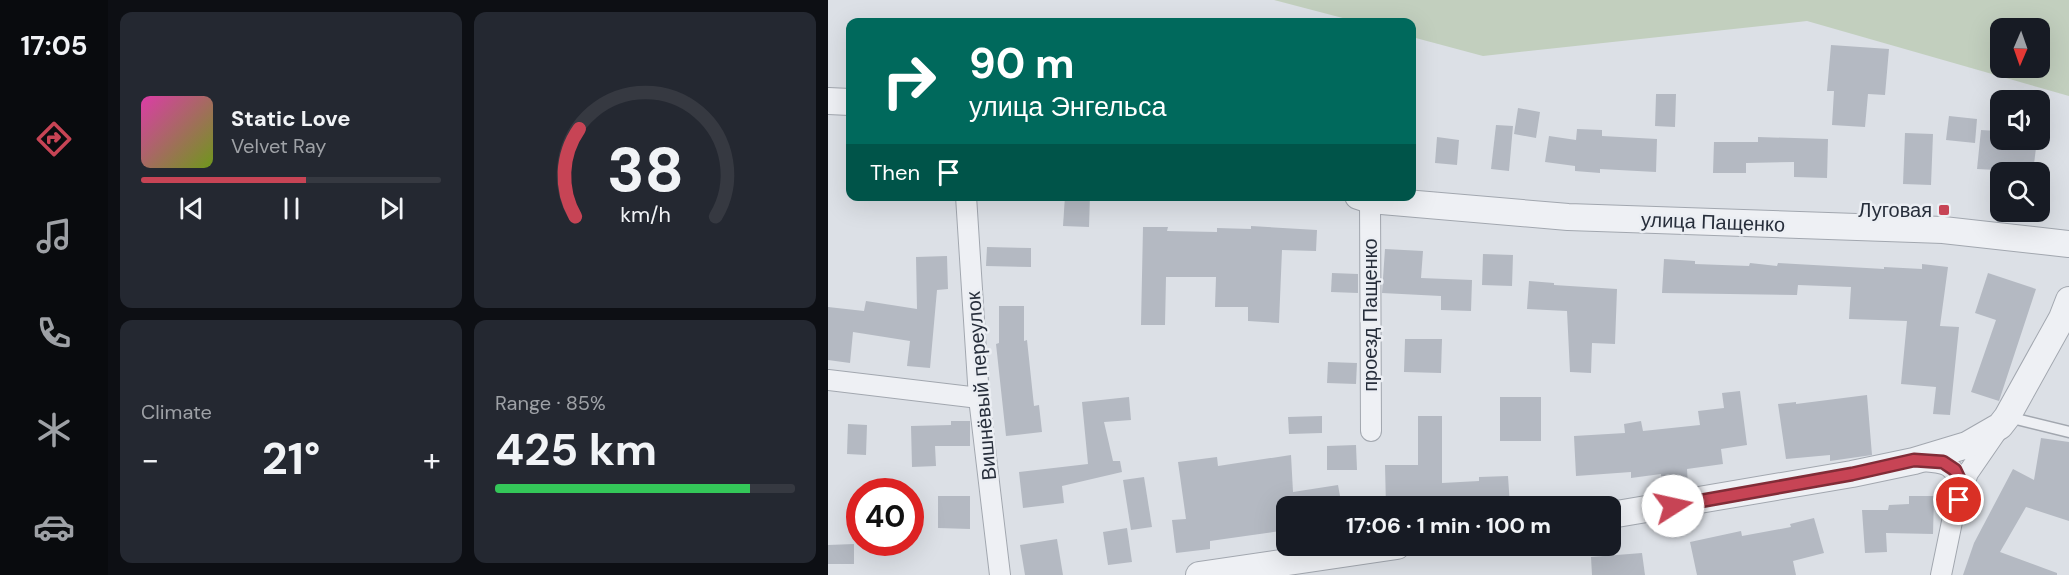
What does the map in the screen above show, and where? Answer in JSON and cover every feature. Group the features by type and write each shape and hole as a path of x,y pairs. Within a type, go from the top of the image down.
{"street":[{"path":"828,101 846,102"},
{"name":"Вишнёвый переулок","path":"966,201 979,398 1000,575"},
{"name":"проезд Пащенко","path":"1364,201 1371,431"},
{"name":"улица Пащенко","path":"1396,201 1568,217 1943,230 2069,244"},
{"path":"1941,575 1954,512 1968,472 2004,421 2062,318 2069,300"},
{"path":"828,381 979,398"},
{"path":"1621,513 1841,476 1914,460 1967,445 2004,421"},
{"path":"1914,460 1943,462 1955,470 1963,487"},
{"path":"1199,575 1329,556"}],"lane":[{"path":"2004,421 2069,432"}],"green space":[{"path":"1274,0 2069,0 2069,96 2006,78 2050,78 2050,18 1990,18 1990,73 1807,21 1483,56 1416,38 1416,18 1343,18"}],"building":[{"path":"1831,45 1889,49 1885,95 1868,94 1865,127 1832,125 1834,91 1827,91"},
{"path":"1656,94 1676,94 1675,127 1655,126"},
{"path":"1518,108 1540,112 1536,138 1514,134"},
{"path":"1949,116 1977,119 1975,143 1946,140"},
{"path":"1496,125 1513,126 1509,171 1491,169"},
{"path":"1577,129 1602,130 1602,136 1657,139 1656,172 1600,169 1600,173 1575,171 1575,166 1545,162 1549,136 1576,140"},
{"path":"1981,130 1990,131 1990,150 2036,150 2034,162 1990,162 1990,170 1977,169"},
{"path":"1905,133 1933,134 1931,185 1903,184"},
{"path":"1437,137 1459,140 1457,165 1435,163"},
{"path":"1758,137 1828,139 1827,178 1794,177 1794,162 1746,163 1746,173 1713,173 1714,142 1758,142"},
{"path":"1065,201 1090,201 1089,227 1063,226"},
{"path":"1251,226 1317,230 1316,251 1282,250 1279,323 1248,321 1248,307 1215,307 1216,277 1166,277 1165,325 1141,325 1143,227 1168,227 1167,231 1217,232 1217,228 1251,229"},
{"path":"987,247 1031,248 1031,267 986,266"},
{"path":"1385,249 1423,251 1421,278 1472,280 1471,311 1441,310 1441,296 1382,293"},
{"path":"1483,254 1513,255 1512,286 1482,285"},
{"path":"947,256 948,289 937,290 930,368 907,366 910,341 853,332 850,363 828,360 828,307 864,311 866,301 917,309 916,257"},
{"path":"1664,259 1695,261 1695,264 1749,266 1750,263 1777,266 1778,263 1884,269 1884,267 1922,269 1922,264 1948,267 1940,326 1959,327 1950,415 1933,414 1936,387 1901,384 1907,321 1849,319 1851,287 1798,285 1797,295 1662,293"},
{"path":"1332,273 1358,274 1358,293 1331,292"},
{"path":"1988,273 2036,289 1999,401 1971,392 1996,320 1975,313"},
{"path":"1529,281 1617,289 1615,344 1592,343 1591,373 1570,372 1567,311 1527,309"},
{"path":"999,306 1024,306 1024,341 1027,340 1034,406 1039,405 1042,432 1006,436 996,344 999,343"},
{"path":"1405,339 1442,339 1441,373 1404,372"},
{"path":"1328,362 1357,363 1356,384 1327,383"},
{"path":"1740,391 1747,445 1721,449 1723,464 1687,469 1688,486 1662,488 1661,474 1631,478 1631,472 1576,476 1574,436 1625,433 1624,424 1641,421 1643,431 1700,425 1698,411 1724,408 1722,393"},
{"path":"1867,395 1872,455 1830,461 1830,455 1786,459 1778,404 1796,402 1796,404"},
{"path":"1129,397 1131,420 1104,422 1113,461 1120,461 1122,472 1062,486 1064,503 1023,508 1019,472 1088,464 1082,402"},
{"path":"1500,397 1541,397 1541,441 1500,441"},
{"path":"1322,416 1322,433 1289,434 1288,417"},
{"path":"1418,416 1442,416 1442,483 1479,481 1479,477 1508,476 1509,496 1386,496 1385,465 1418,465"},
{"path":"951,421 970,421 970,446 935,446 936,466 912,467 911,426 951,425"},
{"path":"848,424 867,425 866,455 847,454"},
{"path":"2041,438 2069,442 2069,521 2026,507 2000,552 2057,573 2057,575 1963,575 1974,543 2013,469 2034,480"},
{"path":"1356,445 1357,470 1327,470 1327,446"},
{"path":"1291,455 1293,492 1338,485 1340,496 1276,496 1276,532 1210,541 1210,549 1176,553 1172,520 1186,519 1178,462 1217,457 1218,466"},
{"path":"1144,477 1152,527 1131,530 1123,480"},
{"path":"938,496 970,496 970,529 938,528"},
{"path":"1909,496 1934,496 1933,534 1886,533 1887,552 1865,553 1862,510 1888,510 1889,505 1909,504"},
{"path":"1814,518 1824,553 1793,561 1796,575 1697,575 1690,542 1741,531 1742,536 1791,527 1790,524"},
{"path":"1127,528 1132,562 1108,565 1103,532"},
{"path":"1057,539 1063,575 1025,575 1020,545"},
{"path":"846,544 846,556 854,556 854,564 828,564 828,545"},
{"path":"1642,553 1645,575 1592,575 1591,557"}],"place":[{"name":"Луговая","path":"1944,210"}],"route":[{"path":"1673,506 1852,474 1914,460 1943,462 1955,470 1963,487 1959,500"}]}
